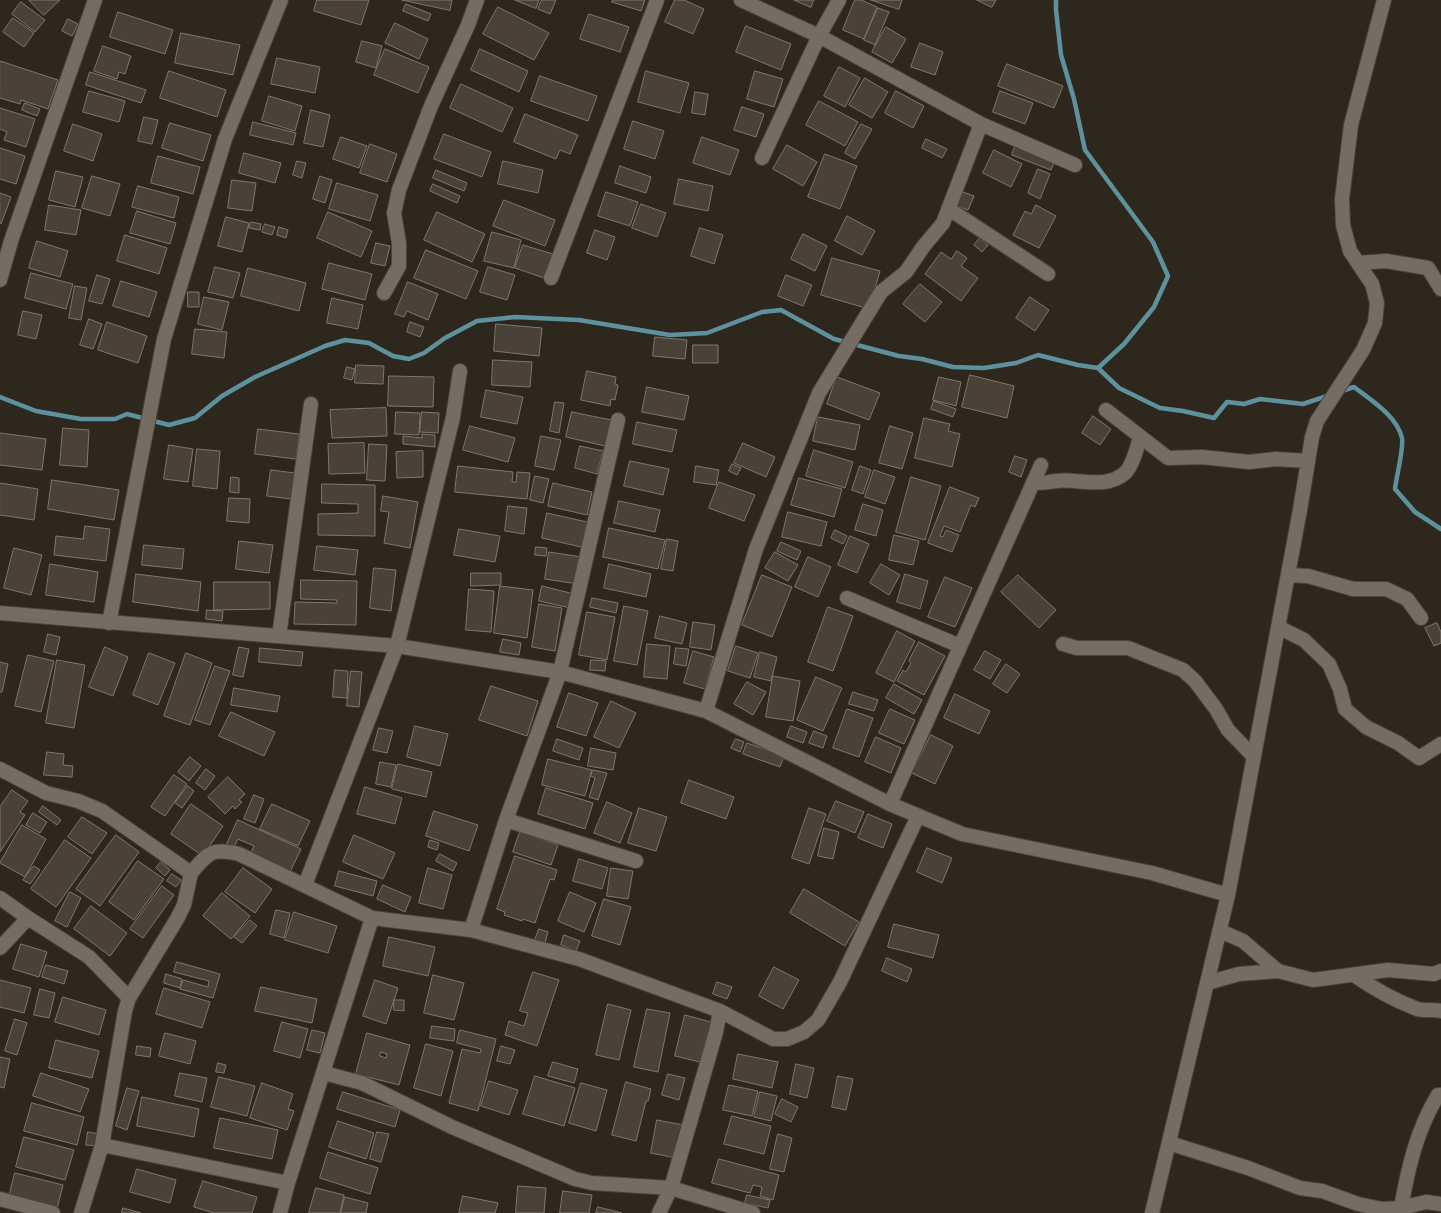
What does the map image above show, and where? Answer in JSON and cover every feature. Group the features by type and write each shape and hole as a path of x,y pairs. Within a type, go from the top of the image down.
{"street":[{"path":"0,280 95,0"},
{"path":"109,622 164,340 225,139 281,0"},
{"path":"384,293 399,266 394,213 399,190 431,106 468,25 477,0"},
{"path":"550,278 657,0"},
{"path":"741,0 820,36 981,124 1075,165"},
{"path":"762,158 839,0"},
{"path":"1152,1213 1228,894 1312,437 1317,421 1363,350 1375,323 1377,303 1372,284 1350,251 1343,224 1342,198 1351,125 1384,0"},
{"path":"706,711 756,549 819,393 874,301 881,292 906,272 943,223 981,124"},
{"path":"949,209 1048,274"},
{"path":"1358,263 1386,261 1428,268 1441,289"},
{"path":"305,885 397,646 453,417 460,371"},
{"path":"279,636 311,404"},
{"path":"1106,410 1168,458 1202,457 1249,462 1276,459 1308,461"},
{"path":"471,930 506,820 560,672 618,420"},
{"path":"1033,482 1044,484 1056,480 1109,481 1125,472 1134,457 1140,437"},
{"path":"890,804 1041,465"},
{"path":"1288,575 1308,576 1352,589 1386,589 1407,599 1420,618"},
{"path":"847,598 960,646"},
{"path":"0,613 397,646 560,672 706,711 890,804 962,834 1152,873 1228,894"},
{"path":"1278,627 1304,640 1330,664 1340,689 1345,709 1366,727 1398,743 1418,758 1441,744"},
{"path":"1063,644 1077,648 1128,648 1183,670 1195,681 1216,709 1228,730 1254,757"},
{"path":"0,769 46,793 78,801 102,812 191,873"},
{"path":"81,1213 102,1145 125,1011 129,998 178,919 184,905 191,873 205,857 220,850 239,854 372,918 471,930 579,959 720,1011 773,1038 788,1039 804,1032 818,1020 840,982 918,816"},
{"path":"506,820 636,861"},
{"path":"0,898 89,957 129,998"},
{"path":"0,948 28,918"},
{"path":"280,1213 372,918"},
{"path":"1220,931 1243,941 1278,971"},
{"path":"1207,983 1239,974 1278,971 1313,980 1388,970 1434,974 1441,971"},
{"path":"1354,975 1383,994 1420,1010 1433,1009 1441,1011"},
{"path":"659,1213 671,1188 716,1032 720,1011"},
{"path":"324,1073 349,1078 452,1127 575,1179 592,1183 671,1188 753,1213"},
{"path":"1399,1210 1412,1157 1427,1113 1438,1095 1441,1095"},
{"path":"1169,1143 1248,1168 1300,1188 1322,1191 1358,1204 1399,1210 1426,1202 1441,1204"},
{"path":"102,1145 288,1183"},
{"path":"0,1199 53,1213"}],"building":[{"path":"29,0 60,0 44,15"},
{"path":"317,0 369,0 361,25 314,11"},
{"path":"402,0 452,0 450,10"},
{"path":"515,0 539,0 536,8"},
{"path":"542,0 556,0 550,14 538,9"},
{"path":"613,0 645,0 641,11 612,2"},
{"path":"675,0 684,0 704,9 693,34 665,22"},
{"path":"794,0 814,0 811,7"},
{"path":"855,0 861,0 877,7 864,39 843,30"},
{"path":"871,0 902,0 899,9"},
{"path":"977,0 996,0 992,7"},
{"path":"21,2 45,20 35,32 12,14"},
{"path":"406,4 431,14 428,21 403,11"},
{"path":"498,7 549,33 534,60 483,34"},
{"path":"878,8 889,12 875,45 864,40"},
{"path":"118,12 173,30 165,54 110,37"},
{"path":"589,14 629,27 620,52 580,39"},
{"path":"13,18 34,33 24,47 3,32"},
{"path":"68,19 78,24 72,36 62,31"},
{"path":"395,23 428,39 419,59 385,43"},
{"path":"746,26 791,44 781,70 736,52"},
{"path":"886,27 906,39 892,63 872,52"},
{"path":"181,33 240,45 233,75 175,63"},
{"path":"362,41 382,46 376,68 356,62"},
{"path":"920,43 943,52 935,75 911,67"},
{"path":"103,46 131,56 125,74 119,72 117,79 94,71"},
{"path":"385,49 429,67 418,93 374,75"},
{"path":"480,49 528,71 519,92 471,70"},
{"path":"277,58 320,67 315,93 271,84"},
{"path":"0,61 58,80 48,109 21,100 20,104 0,98"},
{"path":"1007,64 1063,86 1054,108 998,86"},
{"path":"839,67 860,78 845,107 824,96"},
{"path":"169,71 226,90 217,117 160,98"},
{"path":"646,71 689,83 680,113 638,102"},
{"path":"755,71 783,79 774,107 747,99"},
{"path":"90,72 146,90 141,103 86,85"},
{"path":"540,76 597,96 588,121 531,101"},
{"path":"865,78 888,92 872,118 849,105"},
{"path":"461,84 513,108 502,132 450,108"},
{"path":"89,91 125,101 119,122 83,112"},
{"path":"896,91 924,106 913,128 885,113"},
{"path":"1000,91 1033,103 1025,124 993,112"},
{"path":"695,92 708,94 705,115 692,113"},
{"path":"269,96 302,106 295,131 262,121"},
{"path":"819,101 858,122 845,146 806,125"},
{"path":"25,103 40,109 37,116 22,110"},
{"path":"742,107 764,114 756,137 734,130"},
{"path":"0,108 35,119 26,147 4,140 7,132 0,129"},
{"path":"311,110 330,115 323,147 304,143"},
{"path":"525,114 578,135 570,154 560,150 556,159 514,142"},
{"path":"144,117 158,120 152,144 138,141"},
{"path":"633,121 664,131 655,159 624,149"},
{"path":"253,122 296,133 293,145 250,135"},
{"path":"170,123 211,135 203,161 162,148"},
{"path":"73,124 102,134 93,161 64,151"},
{"path":"861,124 872,129 855,159 845,153"},
{"path":"444,134 491,152 482,177 434,159"},
{"path":"341,137 367,146 359,168 333,159"},
{"path":"702,137 739,150 730,175 693,163"},
{"path":"926,139 947,149 942,158 922,148"},
{"path":"1016,143 1056,158 1051,170 1012,155"},
{"path":"370,144 397,154 387,182 360,173"},
{"path":"787,145 817,162 803,186 773,169"},
{"path":"0,148 25,156 16,184 0,179"},
{"path":"994,150 1022,164 1011,187 983,173"},
{"path":"244,153 281,163 275,183 239,173"},
{"path":"825,154 857,166 840,209 808,197"},
{"path":"158,156 200,167 193,194 151,183"},
{"path":"297,161 306,163 302,178 293,175"},
{"path":"503,161 543,170 538,193 498,184"},
{"path":"620,166 651,177 646,193 615,183"},
{"path":"1038,169 1050,174 1040,199 1028,193"},
{"path":"436,170 467,183 464,191 433,178"},
{"path":"56,171 83,177 75,207 49,200"},
{"path":"92,176 120,184 110,216 82,208"},
{"path":"320,176 332,180 325,203 313,199"},
{"path":"679,179 713,186 708,211 674,204"},
{"path":"232,180 256,183 252,211 228,208"},
{"path":"337,183 378,195 370,221 329,209"},
{"path":"433,184 460,196 457,203 430,191"},
{"path":"138,186 179,197 174,218 132,207"},
{"path":"606,192 638,202 630,226 598,216"},
{"path":"963,192 974,196 968,210 957,206"},
{"path":"0,193 11,197 1,224 0,223"},
{"path":"504,200 555,220 545,246 493,226"},
{"path":"641,204 666,213 657,237 632,228"},
{"path":"49,205 81,210 76,235 45,230"},
{"path":"1036,205 1056,216 1039,248 1013,235 1025,211 1031,214"},
{"path":"137,211 176,223 170,244 130,233"},
{"path":"328,212 372,231 361,257 317,238"},
{"path":"437,212 485,234 472,262 424,240"},
{"path":"847,216 875,231 862,255 835,241"},
{"path":"226,217 249,223 242,252 218,246"},
{"path":"251,222 261,224 260,230 249,228"},
{"path":"265,224 275,227 272,235 262,232"},
{"path":"279,227 288,230 286,238 277,235"},
{"path":"700,228 723,235 714,264 691,256"},
{"path":"595,230 615,237 607,260 587,253"},
{"path":"492,232 521,240 514,268 484,261"},
{"path":"803,234 827,246 815,271 791,259"},
{"path":"125,235 167,248 159,274 117,261"},
{"path":"980,238 988,245 982,252 974,245"},
{"path":"37,241 68,251 60,277 29,268"},
{"path":"376,243 390,246 385,266 371,263"},
{"path":"523,245 553,254 544,278 515,268"},
{"path":"426,250 478,271 466,299 414,278"},
{"path":"957,251 967,258 961,266 978,278 961,301 925,274 941,252 951,259"},
{"path":"832,258 880,271 869,309 821,295"},
{"path":"329,263 372,274 365,300 322,289"},
{"path":"215,267 240,273 233,298 208,292"},
{"path":"488,267 515,275 507,300 480,292"},
{"path":"248,268 306,283 299,311 241,296"},
{"path":"31,273 73,284 66,309 25,298"},
{"path":"97,275 110,279 102,304 89,301"},
{"path":"786,275 812,285 803,306 778,296"},
{"path":"121,281 157,292 149,317 113,306"},
{"path":"408,282 438,294 428,320 407,311 404,317 395,314"},
{"path":"920,284 942,302 925,322 903,304"},
{"path":"75,286 87,288 81,320 69,318"},
{"path":"188,292 199,292 199,307 188,307"},
{"path":"204,297 229,302 222,330 198,324"},
{"path":"1030,297 1049,310 1035,331 1016,318"},
{"path":"332,298 363,305 358,329 327,323"},
{"path":"23,311 42,315 36,339 18,335"},
{"path":"89,319 102,324 93,349 80,345"},
{"path":"107,322 147,336 138,363 98,350"},
{"path":"410,322 424,327 420,337 407,332"},
{"path":"496,324 542,328 539,356 494,351"},
{"path":"195,329 227,332 224,358 192,354"},
{"path":"655,337 687,340 685,359 653,356"},
{"path":"693,345 718,345 718,363 693,363"},
{"path":"493,360 532,362 530,387 492,385"},
{"path":"356,365 384,366 383,384 355,383"},
{"path":"347,367 355,369 352,380 344,378"},
{"path":"587,371 616,377 615,384 618,385 615,400 611,399 610,406 581,400"},
{"path":"970,375 1014,386 1007,418 962,407"},
{"path":"389,376 434,377 433,407 388,406"},
{"path":"837,377 880,393 869,420 827,404"},
{"path":"939,377 961,382 956,406 933,400"},
{"path":"647,387 689,396 684,420 642,412"},
{"path":"486,390 523,397 517,424 481,417"},
{"path":"934,401 956,409 953,417 931,409"},
{"path":"555,402 564,403 559,433 550,431"},
{"path":"386,408 387,436 332,438 330,410"},
{"path":"396,412 420,413 419,435 395,434"},
{"path":"422,412 439,413 438,433 420,432"},
{"path":"572,412 611,420 605,446 566,437"},
{"path":"1093,416 1111,429 1100,445 1082,433"},
{"path":"818,417 860,425 855,450 813,441"},
{"path":"924,418 950,424 948,431 960,434 952,467 915,458"},
{"path":"637,422 677,430 672,452 633,444"},
{"path":"470,426 515,438 508,462 463,450"},
{"path":"890,426 913,433 902,469 879,463"},
{"path":"63,428 89,430 87,467 60,465"},
{"path":"258,429 299,434 296,459 255,454"},
{"path":"0,433 46,439 42,470 0,465"},
{"path":"422,434 435,435 435,447 403,444 403,436 422,438"},
{"path":"541,436 561,440 554,470 535,466"},
{"path":"364,443 365,473 329,474 328,444"},
{"path":"743,443 775,457 766,477 734,463"},
{"path":"369,444 387,445 385,481 367,480"},
{"path":"169,445 193,449 188,482 164,479"},
{"path":"580,446 603,451 597,474 575,468"},
{"path":"197,449 220,451 217,489 193,486"},
{"path":"814,450 853,462 845,488 806,476"},
{"path":"423,451 423,477 397,478 396,452"},
{"path":"1015,456 1027,460 1021,477 1009,472"},
{"path":"630,461 669,469 663,495 624,486"},
{"path":"732,464 741,468 737,475 729,471"},
{"path":"458,466 513,472 512,482 516,482 517,472 530,473 527,499 455,492"},
{"path":"696,466 719,470 716,485 694,482"},
{"path":"860,466 871,470 863,494 852,490"},
{"path":"271,470 295,473 291,499 267,496"},
{"path":"874,470 895,477 885,504 865,497"},
{"path":"535,476 549,479 543,503 530,500"},
{"path":"231,477 239,478 239,493 230,492"},
{"path":"911,477 941,486 925,540 896,532"},
{"path":"799,478 842,489 834,517 791,505"},
{"path":"52,480 119,490 114,520 48,509"},
{"path":"719,482 755,495 744,521 709,508"},
{"path":"0,483 38,489 34,520 0,515"},
{"path":"553,483 592,492 587,515 548,506"},
{"path":"322,484 375,485 375,536 318,535 318,514 358,513 358,504 322,503"},
{"path":"950,487 979,498 975,507 971,505 960,532 944,526 940,536 943,537 946,530 959,535 952,552 928,543"},
{"path":"383,496 418,502 410,548 384,543 389,512 381,511"},
{"path":"229,498 250,499 249,523 227,521"},
{"path":"619,501 660,510 655,532 614,523"},
{"path":"863,504 883,510 876,536 855,530"},
{"path":"508,506 527,508 524,534 505,531"},
{"path":"788,512 827,522 821,546 782,537"},
{"path":"547,513 587,522 581,547 542,538"},
{"path":"85,526 110,529 106,561 54,555 56,536 83,539"},
{"path":"609,528 665,540 658,569 603,557"},
{"path":"459,529 500,536 495,562 454,555"},
{"path":"835,530 847,536 843,544 831,538"},
{"path":"894,535 919,541 913,565 889,560"},
{"path":"850,536 869,544 857,573 838,565"},
{"path":"667,539 678,541 673,571 661,569"},
{"path":"239,541 273,545 269,573 236,569"},
{"path":"781,542 801,551 797,560 777,551"},
{"path":"144,545 184,549 182,569 142,565"},
{"path":"317,546 358,550 355,575 314,570"},
{"path":"536,547 547,548 546,556 535,555"},
{"path":"14,548 42,555 31,595 4,588"},
{"path":"549,552 582,557 578,584 545,579"},
{"path":"775,552 798,565 788,581 765,568"},
{"path":"808,557 831,567 818,597 795,587"},
{"path":"50,564 98,572 94,602 46,595"},
{"path":"609,564 651,574 646,597 604,588"},
{"path":"881,564 900,575 889,595 870,583"},
{"path":"374,568 396,570 391,611 370,608"},
{"path":"471,573 501,573 501,585 471,586"},
{"path":"136,574 201,582 198,611 133,602"},
{"path":"905,574 928,581 920,609 897,602"},
{"path":"762,575 792,587 772,637 742,625"},
{"path":"1018,575 1056,610 1039,628 1001,592"},
{"path":"945,577 972,588 955,627 928,617"},
{"path":"301,580 357,581 356,625 294,624 295,602 337,603 337,600 301,599"},
{"path":"214,582 270,582 270,609 214,610"},
{"path":"500,586 533,590 527,638 494,633"},
{"path":"542,586 574,594 570,608 539,601"},
{"path":"469,589 494,591 491,632 466,630"},
{"path":"592,598 618,603 616,613 590,607"},
{"path":"539,604 562,608 555,651 532,647"},
{"path":"624,606 648,611 637,665 614,661"},
{"path":"828,607 853,616 833,671 808,662"},
{"path":"207,610 223,611 222,621 206,619"},
{"path":"587,612 615,617 607,660 579,655"},
{"path":"660,616 687,623 682,644 655,638"},
{"path":"693,622 715,625 711,650 690,647"},
{"path":"1437,623 1441,632 1441,643 1434,646 1425,628"},
{"path":"897,631 915,641 894,682 876,673"},
{"path":"48,634 60,637 56,655 44,652"},
{"path":"503,639 521,643 519,655 500,652"},
{"path":"919,642 945,656 924,695 897,681 903,670 906,672 911,663 909,661"},
{"path":"647,644 670,646 667,679 644,677"},
{"path":"736,646 758,653 750,678 728,671"},
{"path":"105,647 128,657 113,696 89,687"},
{"path":"239,647 249,649 243,677 233,675"},
{"path":"260,648 303,652 301,666 259,662"},
{"path":"676,648 689,649 686,666 674,664"},
{"path":"693,651 714,657 705,689 684,683"},
{"path":"985,651 1001,660 990,679 974,670"},
{"path":"760,652 777,657 771,681 754,677"},
{"path":"149,653 175,663 158,705 133,695"},
{"path":"186,653 212,663 190,725 164,716"},
{"path":"28,655 54,661 41,712 15,706"},
{"path":"57,660 85,665 74,728 46,723"},
{"path":"591,660 606,661 605,671 590,670"},
{"path":"0,662 8,664 2,692 0,692"},
{"path":"1006,664 1020,674 1007,693 993,684"},
{"path":"215,666 230,671 210,725 195,720"},
{"path":"335,670 348,671 347,698 333,697"},
{"path":"351,671 362,672 359,707 347,706"},
{"path":"773,676 800,681 793,721 766,717"},
{"path":"816,677 842,688 823,731 797,720"},
{"path":"747,682 766,692 753,715 734,704"},
{"path":"894,684 922,700 914,714 886,698"},
{"path":"491,686 538,701 527,736 479,720"},
{"path":"234,688 280,696 277,712 231,705"},
{"path":"853,692 878,700 874,711 849,704"},
{"path":"569,693 598,703 586,736 557,727"},
{"path":"955,694 990,711 979,734 944,718"},
{"path":"611,701 636,713 619,748 594,737"},
{"path":"847,709 873,718 859,757 833,748"},
{"path":"890,709 915,720 904,744 879,733"},
{"path":"231,712 275,732 264,756 219,736"},
{"path":"415,726 448,734 440,766 407,757"},
{"path":"791,726 807,732 803,743 787,737"},
{"path":"379,728 393,731 387,753 373,750"},
{"path":"814,731 827,736 823,748 809,743"},
{"path":"931,735 953,746 935,784 912,773"},
{"path":"876,737 901,748 891,773 865,762"},
{"path":"557,739 583,748 579,760 553,751"},
{"path":"736,739 744,742 740,752 731,748"},
{"path":"747,743 784,756 780,767 743,754"},
{"path":"591,748 616,753 613,770 588,766"},
{"path":"47,752 64,754 63,765 73,766 72,777 44,775"},
{"path":"190,757 201,766 189,781 178,772"},
{"path":"548,759 592,770 585,796 542,785"},
{"path":"380,762 396,765 391,787 376,784"},
{"path":"398,764 432,772 426,797 392,789"},
{"path":"206,769 215,776 205,790 196,783"},
{"path":"593,770 607,773 598,800 589,797 595,778 591,776"},
{"path":"174,775 187,784 165,816 151,807"},
{"path":"228,777 245,794 239,800 242,802 235,809 233,806 225,814 208,797"},
{"path":"689,780 734,797 726,819 681,803"},
{"path":"188,786 194,791 182,808 175,803"},
{"path":"365,787 402,798 395,824 357,814"},
{"path":"546,788 593,803 585,829 538,814"},
{"path":"12,790 28,801 20,812 25,815 0,852 0,807"},
{"path":"254,795 264,799 255,823 244,819"},
{"path":"836,801 864,812 855,833 827,821"},
{"path":"607,802 632,813 620,843 594,833"},
{"path":"191,804 223,826 203,856 171,834"},
{"path":"272,804 310,821 298,846 260,829"},
{"path":"43,806 61,820 57,825 39,812"},
{"path":"639,808 667,817 656,851 628,843"},
{"path":"809,808 826,814 809,864 792,858"},
{"path":"434,811 478,825 469,851 426,836"},
{"path":"33,813 47,822 40,833 26,825"},
{"path":"868,814 892,824 883,848 858,838"},
{"path":"82,817 107,833 92,854 68,837"},
{"path":"238,820 301,849 290,872 251,853 254,846 238,839 234,847 227,844"},
{"path":"22,825 46,839 25,877 0,863"},
{"path":"824,828 839,832 833,859 818,856"},
{"path":"520,832 558,845 551,865 513,852"},
{"path":"116,835 139,852 100,906 76,889"},
{"path":"354,835 395,853 383,879 343,862"},
{"path":"65,840 91,858 56,907 31,889"},
{"path":"430,840 439,843 437,850 428,847"},
{"path":"927,848 952,858 942,883 917,872"},
{"path":"440,854 457,863 453,871 436,861"},
{"path":"515,856 557,870 554,880 550,879 535,923 504,915 505,912 497,909"},
{"path":"579,859 608,868 602,889 573,881"},
{"path":"138,861 164,879 134,920 109,902"},
{"path":"161,862 170,870 165,876 156,868"},
{"path":"34,866 40,870 30,884 23,880"},
{"path":"243,868 272,889 255,913 225,892"},
{"path":"428,868 452,875 443,909 419,903"},
{"path":"611,868 633,871 628,899 607,896"},
{"path":"339,871 377,881 373,896 335,886"},
{"path":"172,874 181,880 176,887 167,881"},
{"path":"383,885 411,897 405,912 377,899"},
{"path":"162,886 174,895 143,938 130,929"},
{"path":"804,889 859,922 845,946 790,913"},
{"path":"70,892 81,898 67,927 55,921"},
{"path":"570,892 596,903 584,932 558,921"},
{"path":"222,893 250,916 231,939 203,916"},
{"path":"604,899 631,907 620,945 592,936"},
{"path":"91,906 127,933 110,956 74,929"},
{"path":"276,910 290,913 284,938 270,934"},
{"path":"294,912 337,926 328,953 285,940"},
{"path":"250,920 257,926 242,943 234,937"},
{"path":"894,924 939,935 933,958 888,947"},
{"path":"539,929 548,932 545,943 535,940"},
{"path":"564,935 580,941 576,951 561,945"},
{"path":"389,937 435,947 428,976 383,966"},
{"path":"21,944 47,952 39,977 13,969"},
{"path":"887,958 912,969 907,982 882,971"},
{"path":"177,962 220,974 213,998 180,989 183,980 208,987 209,981 174,972"},
{"path":"46,965 68,971 64,984 42,977"},
{"path":"774,967 799,980 783,1009 759,996"},
{"path":"533,972 559,980 537,1046 505,1035 509,1021 524,1026 528,1013 520,1011"},
{"path":"166,974 182,979 180,988 164,983"},
{"path":"433,975 464,983 454,1020 424,1013"},
{"path":"0,980 31,988 24,1013 0,1007"},
{"path":"375,980 398,988 386,1024 363,1016"},
{"path":"717,982 732,987 727,999 713,994"},
{"path":"261,987 317,999 312,1023 255,1011"},
{"path":"164,988 210,1002 202,1028 156,1014"},
{"path":"40,989 55,993 49,1018 34,1015"},
{"path":"63,997 106,1010 99,1035 55,1022"},
{"path":"394,1000 404,1000 404,1011 394,1010"},
{"path":"608,1004 631,1010 619,1060 596,1055"},
{"path":"647,1009 670,1013 658,1072 634,1067"},
{"path":"685,1015 711,1022 700,1062 675,1056"},
{"path":"15,1019 27,1023 17,1055 5,1051"},
{"path":"282,1022 308,1029 300,1058 274,1051"},
{"path":"432,1026 455,1029 454,1041 430,1038"},
{"path":"312,1030 325,1033 320,1053 307,1050"},
{"path":"460,1030 496,1039 478,1111 449,1103 462,1049 480,1053 481,1049 457,1043"},
{"path":"165,1033 196,1041 190,1064 159,1056"},
{"path":"367,1033 410,1045 399,1085 356,1074","holes":["381,1052 387,1054 386,1058 380,1056"]},
{"path":"56,1040 99,1051 92,1078 49,1068"},
{"path":"426,1044 453,1051 441,1096 414,1088"},
{"path":"137,1046 151,1048 150,1057 136,1055"},
{"path":"501,1046 515,1050 510,1064 497,1061"},
{"path":"738,1054 778,1062 772,1088 733,1079"},
{"path":"0,1057 10,1059 4,1088 0,1087"},
{"path":"553,1062 578,1069 574,1083 548,1076"},
{"path":"218,1063 226,1065 224,1073 216,1072"},
{"path":"796,1064 814,1068 807,1098 790,1094"},
{"path":"41,1073 89,1089 80,1112 33,1096"},
{"path":"180,1073 207,1078 202,1102 175,1096"},
{"path":"668,1074 685,1078 679,1100 662,1095"},
{"path":"535,1076 575,1088 564,1126 523,1114"},
{"path":"838,1076 853,1079 846,1110 832,1107"},
{"path":"219,1077 255,1086 247,1116 211,1107"},
{"path":"489,1081 518,1090 509,1115 481,1106"},
{"path":"626,1082 651,1089 636,1141 612,1135"},
{"path":"262,1083 293,1094 288,1109 294,1111 287,1130 250,1118"},
{"path":"581,1083 607,1090 596,1131 569,1123"},
{"path":"729,1085 758,1091 752,1116 723,1110"},
{"path":"127,1088 139,1091 127,1130 116,1126"},
{"path":"343,1092 400,1110 395,1127 337,1109"},
{"path":"760,1092 777,1096 771,1121 754,1117"},
{"path":"142,1097 199,1109 194,1137 137,1126"},
{"path":"782,1099 798,1107 791,1122 775,1114"},
{"path":"32,1103 84,1117 77,1145 24,1131"},
{"path":"732,1116 771,1126 764,1154 724,1144"},
{"path":"220,1118 278,1130 272,1159 214,1148"},
{"path":"657,1120 683,1125 676,1158 651,1153"},
{"path":"338,1121 374,1133 366,1159 329,1147"},
{"path":"88,1132 100,1134 98,1146 86,1145"},
{"path":"377,1132 389,1134 381,1162 370,1159"},
{"path":"778,1134 792,1138 784,1172 770,1169"},
{"path":"24,1137 74,1150 65,1180 16,1167"},
{"path":"328,1152 378,1168 370,1194 320,1178"},
{"path":"719,1159 779,1175 773,1200 760,1196 762,1187 753,1185 750,1193 712,1183"},
{"path":"137,1169 176,1180 170,1203 130,1192"},
{"path":"15,1173 63,1185 57,1209 9,1197"},
{"path":"203,1181 257,1197 252,1213 214,1213 194,1207"},
{"path":"518,1186 546,1188 544,1213 516,1213"},
{"path":"316,1188 344,1195 340,1213 309,1213"},
{"path":"563,1191 592,1195 589,1213 560,1213"},
{"path":"747,1195 770,1200 768,1208 745,1203"},
{"path":"463,1196 498,1203 495,1213 459,1213"},
{"path":"345,1197 368,1203 366,1213 341,1213"},
{"path":"598,1207 622,1213 596,1213"},
{"path":"123,1208 141,1213 122,1213"}],"waterway":[{"path":"1056,0 1061,55 1074,99 1085,150 1153,242 1168,276 1154,307 1124,344 1098,368"},
{"path":"0,397 36,411 81,419 115,419 127,414 169,425 195,418 222,396 255,377 325,346 345,340 369,343 393,356 409,359 424,353 445,338 477,321 515,317 579,320 670,335 707,333 762,312 781,310 834,339 899,356 922,359 953,367 984,368 1016,363 1038,355 1098,368 1119,388 1160,408 1214,418 1227,402 1244,404 1260,399 1303,404 1330,395"},
{"path":"1342,391 1354,387 1382,409 1395,423 1402,438 1395,489 1415,512 1441,529"}]}
